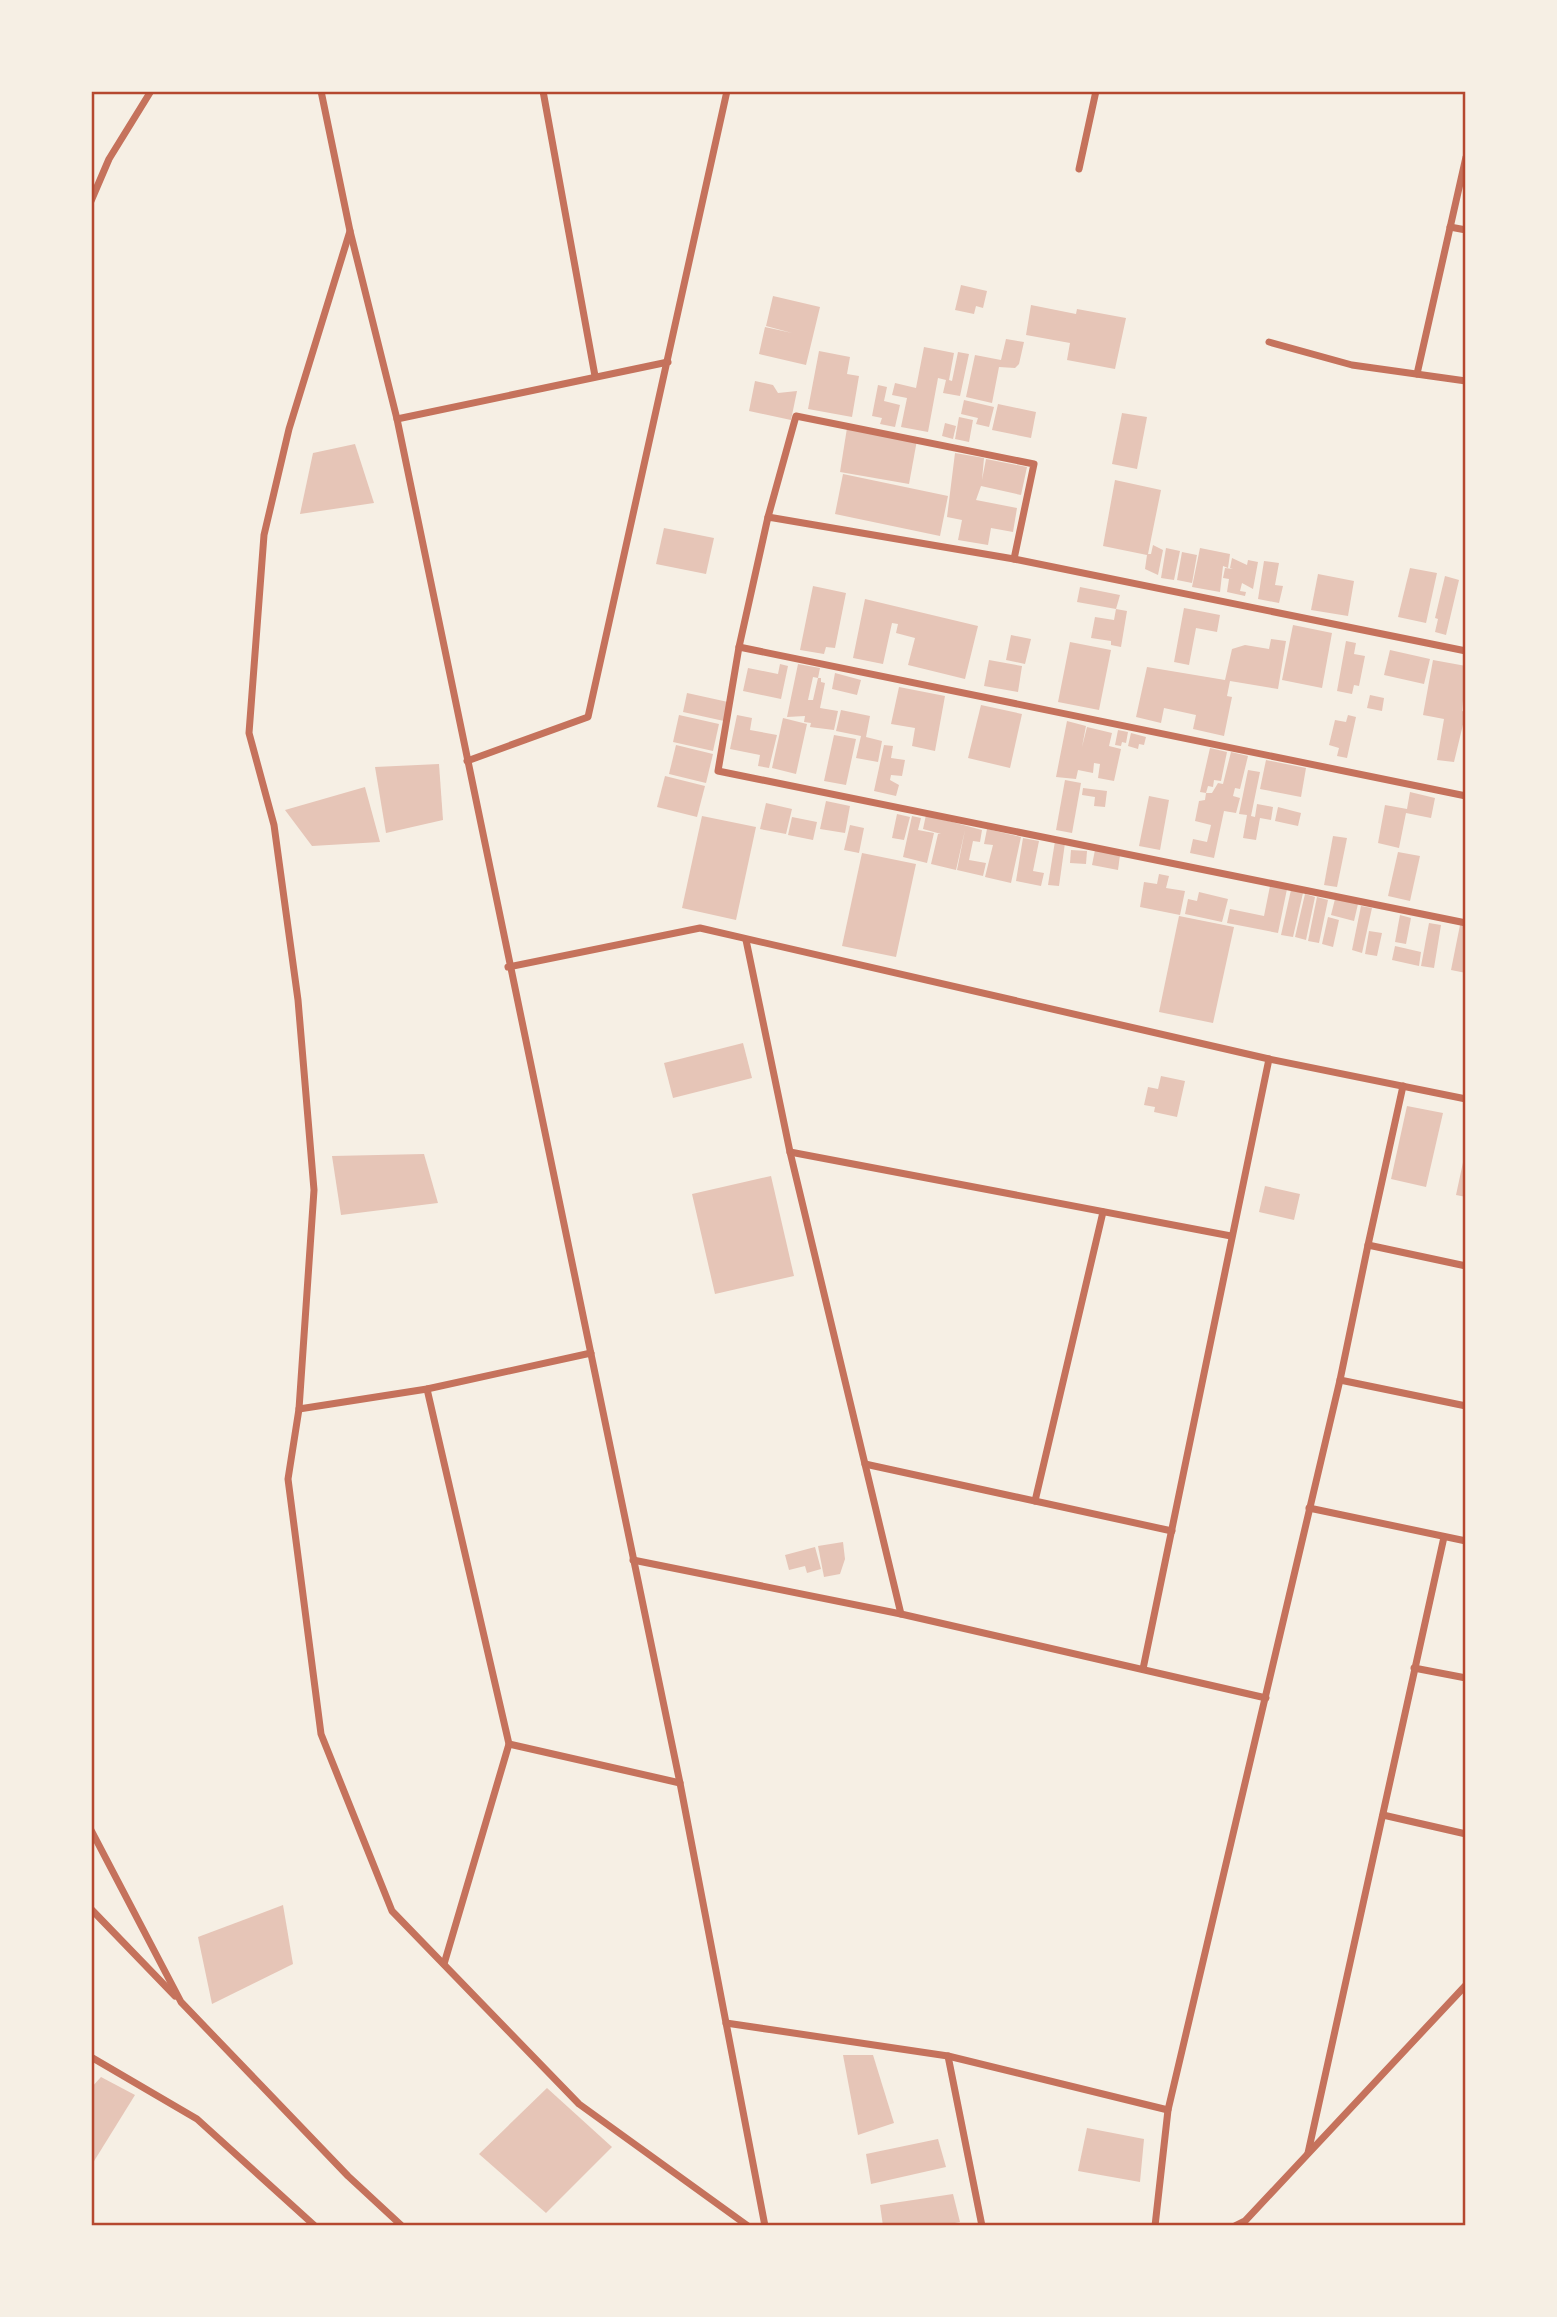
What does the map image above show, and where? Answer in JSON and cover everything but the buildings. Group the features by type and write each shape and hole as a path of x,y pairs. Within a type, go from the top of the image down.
{"street":[{"path":"91,201 109,159 151,91"},
{"path":"321,91 350,231 397,419 508,967 680,1783 765,2226"},
{"path":"542,91 595,376"},
{"path":"467,761 588,717 727,91"},
{"path":"1079,169 1096,91"},
{"path":"1417,374 1466,157"},
{"path":"1450,227 1466,230"},
{"path":"350,231 289,429 264,535 249,733 276,839 298,1000 314,1190 299,1409 288,1479 321,1734 392,1911 579,2104 748,2226"},
{"path":"1269,342 1352,365 1466,381"},
{"path":"397,419 668,362"},
{"path":"1014,559 1034,464 796,416 768,517 739,647 718,771 1466,923"},
{"path":"768,517 1014,559 1466,651"},
{"path":"739,647 1466,796"},
{"path":"508,967 700,928 1269,1059 1466,1099"},
{"path":"746,940 790,1152 901,1614"},
{"path":"1143,1669 1269,1059"},
{"path":"1156,2226 1168,2110 1340,1380 1403,1086"},
{"path":"790,1152 1231,1237"},
{"path":"1035,1500 1102,1212"},
{"path":"1368,1245 1466,1266"},
{"path":"299,1409 427,1389 591,1353"},
{"path":"1340,1380 1466,1406"},
{"path":"427,1389 509,1744 444,1964"},
{"path":"865,1464 1172,1531"},
{"path":"1309,1508 1466,1541"},
{"path":"1308,2153 1444,1536"},
{"path":"633,1560 901,1614 1266,1699"},
{"path":"1414,1668 1466,1678"},
{"path":"509,1744 680,1783"},
{"path":"1383,1815 1466,1834"},
{"path":"91,1830 181,2001"},
{"path":"91,1909 348,2176 402,2226"},
{"path":"1235,2226 1245,2221 1466,1985"},
{"path":"726,2023 948,2056 1168,2110"},
{"path":"91,2050 95,2058 197,2119 315,2226"},
{"path":"948,2056 982,2226"}]}
